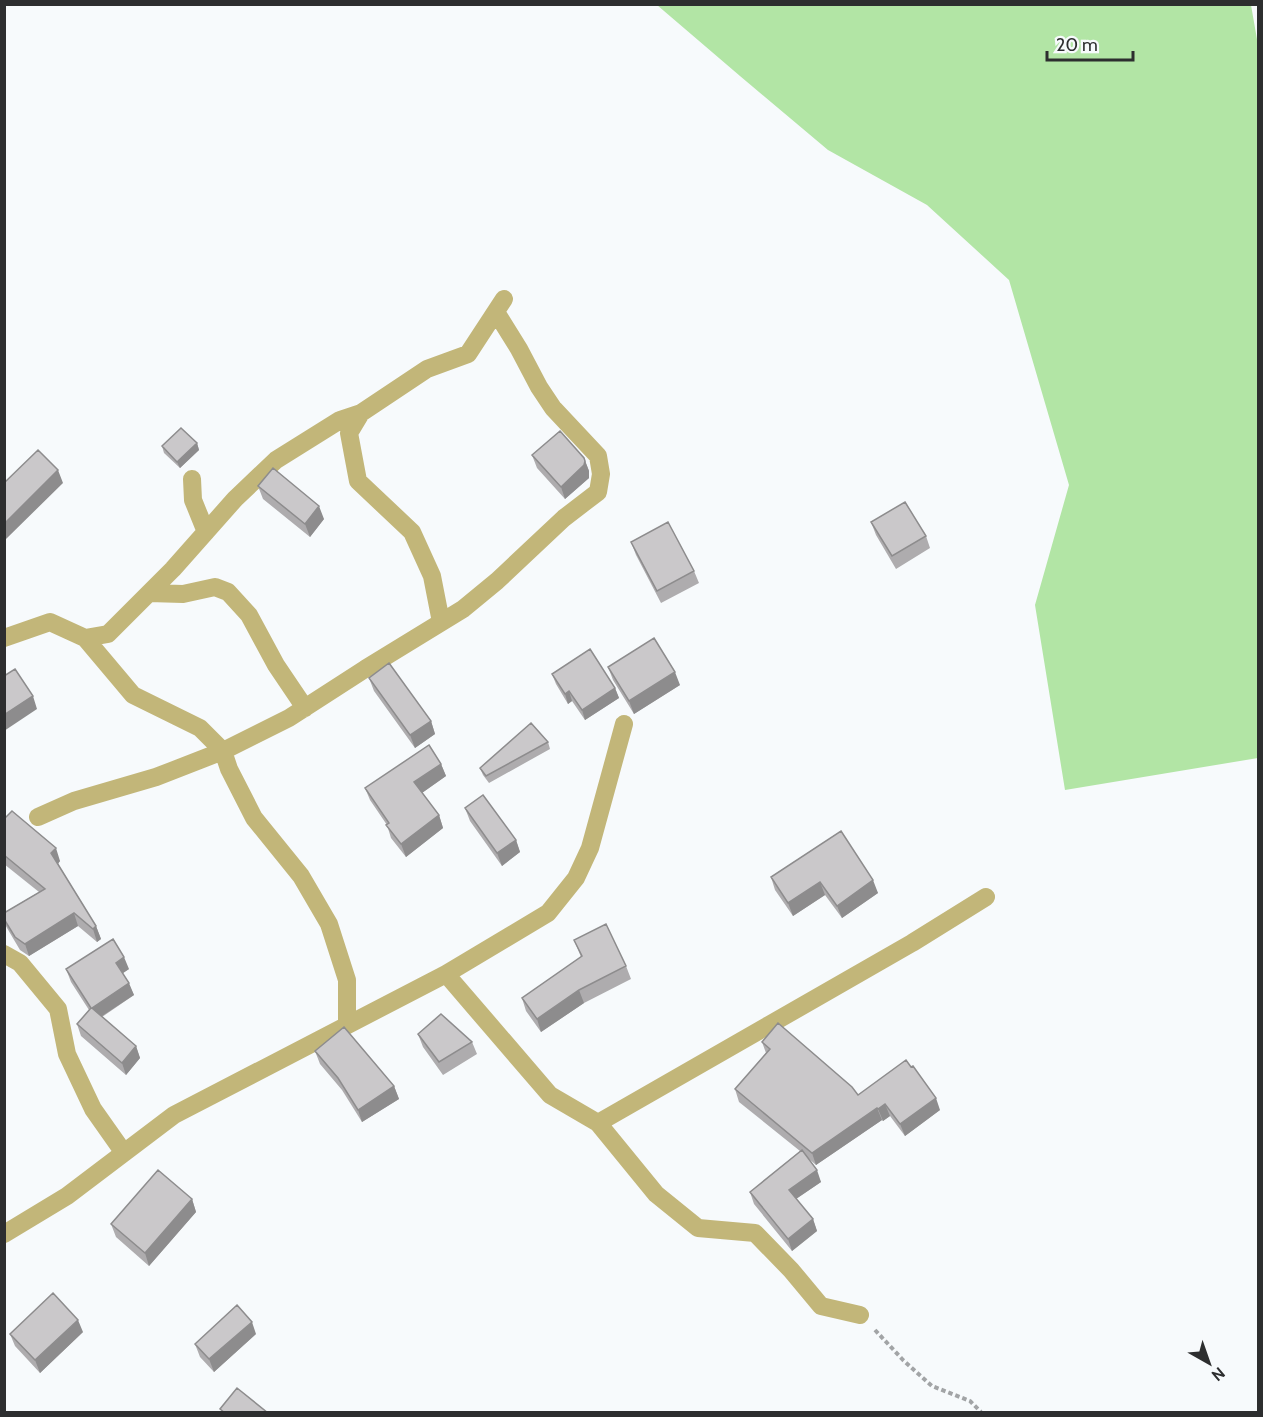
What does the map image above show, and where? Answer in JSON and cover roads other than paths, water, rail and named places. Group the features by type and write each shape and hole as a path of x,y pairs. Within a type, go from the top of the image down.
{"street":[{"path":"38,817 74,801 156,777 223,751 289,718 463,609 564,518 598,492 602,474 598,456 553,408 539,387 500,305 468,354 427,369 361,413 340,420 276,460 235,499 173,569 108,634 85,638"},
{"path":"361,413 349,434 358,482 412,532 432,576 441,622"},
{"path":"192,479 193,500 206,532"},
{"path":"149,593 183,594 215,587 228,592 249,615 276,665 305,708"},
{"path":"4,638 50,622 85,638 133,694 200,728 223,751 229,769 254,818 300,876 329,924 347,980 347,1025"},
{"path":"4,1234 67,1196 174,1115 446,974 548,913 576,878 590,848 624,724"},
{"path":"598,1123 912,943 986,897"},
{"path":"4,954 20,963 58,1009 67,1054 93,1109 124,1153"},
{"path":"446,974 550,1095 598,1123 656,1194 698,1228 754,1233 791,1270 821,1306 860,1315"}]}
